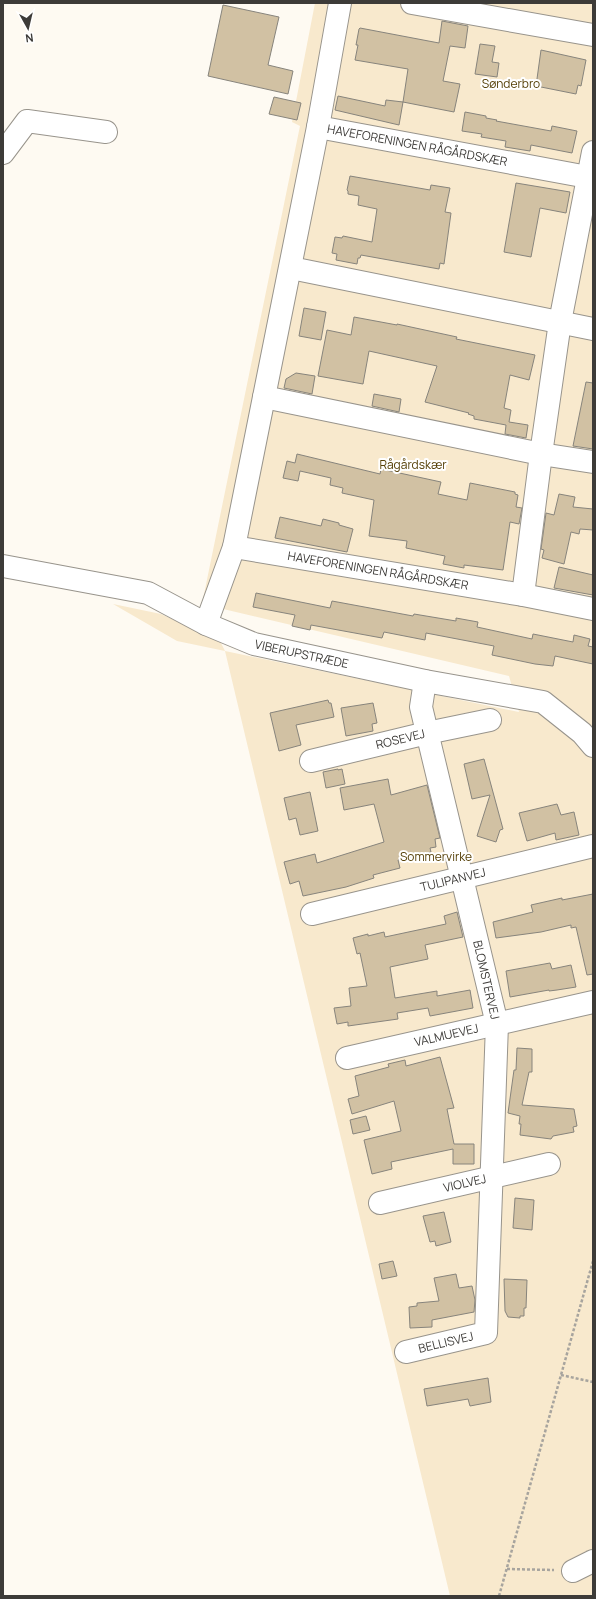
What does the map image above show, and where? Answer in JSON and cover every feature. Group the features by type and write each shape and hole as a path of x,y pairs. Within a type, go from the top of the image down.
{"street":[{"path":"318,127 340,3"},
{"path":"412,3 593,35"},
{"path":"3,153 27,121 106,132"},
{"name":"HAVEFORENINGEN RÅGÅRDSKÆR","path":"206,624 234,547 318,127 590,178"},
{"path":"523,595 560,322 590,178 593,152"},
{"path":"291,268 593,329"},
{"path":"264,398 541,454 593,462"},
{"name":"HAVEFORENINGEN RÅGÅRDSKÆR","path":"234,547 523,595 593,609"},
{"name":"VIBERUPSTRÆDE","path":"3,566 148,594 206,624 254,644 425,681 543,702 582,733 593,746"},
{"name":"BLOMSTERVEJ","path":"425,681 421,707 497,1024 486,1333"},
{"name":"ROSEVEJ","path":"311,761 427,733 490,720"},
{"name":"TULIPANVEJ","path":"312,914 593,846"},
{"name":"VALMUEVEJ","path":"347,1058 593,1002"},
{"name":"VIOLVEJ","path":"380,1203 549,1164"},
{"name":"BELLISVEJ","path":"406,1352 486,1333"},
{"path":"573,1571 593,1561"}],"path":[{"path":"500,1596 593,1261"},
{"path":"561,1374 593,1382"},
{"path":"507,1569 573,1571"}],"green space":[{"path":"315,3 593,3 593,1596 450,1596 225,651 519,712 509,676 202,604 300,126 292,122"},
{"path":"113,604 161,614 220,641 225,651 177,641"}],"building":[{"path":"223,5 279,17 268,65 293,71 288,94 208,76"},
{"path":"442,21 468,26 465,48 450,46 443,81 460,84 454,112 403,102 408,69 355,60 359,29 439,43"},
{"path":"480,44 495,46 492,62 499,63 497,77 475,74"},
{"path":"541,50 586,60 581,86 578,85 576,94 536,86"},
{"path":"338,96 385,106 386,100 403,102 399,125 335,110"},
{"path":"274,97 301,103 297,120 269,114"},
{"path":"465,112 486,116 486,118 497,120 496,121 551,131 552,126 577,131 572,153 531,145 530,151 505,147 506,141 481,137 482,134 462,131"},
{"path":"350,176 430,190 431,185 450,188 445,212 451,213 444,264 440,263 439,269 361,255 360,258 358,258 357,264 336,260 337,254 332,253 335,237 342,238 343,236 372,242 377,209 358,205 359,196 348,194 347,190"},
{"path":"516,183 570,192 566,213 540,208 531,257 504,252"},
{"path":"304,308 326,312 321,340 299,336"},
{"path":"354,317 397,324 457,337 456,339 535,355 529,380 510,375 504,408 511,410 509,422 528,425 526,438 505,434 506,425 474,419 474,416 468,414 469,413 425,402 437,366 369,351 363,384 318,376 327,330 351,335"},
{"path":"296,373 315,376 312,394 284,388 286,379"},
{"path":"586,382 593,383 593,449 573,446"},
{"path":"374,394 401,399 399,412 372,406"},
{"path":"297,454 380,474 381,469 441,482 438,494 467,500 470,483 515,492 515,494 518,495 516,507 522,508 519,524 510,522 503,570 464,565 464,568 443,564 445,556 406,548 407,541 369,536 374,500 342,493 343,488 330,485 331,478 300,471 298,481 283,478 287,461 295,463"},
{"path":"559,494 575,497 573,507 593,509 593,530 580,529 579,534 571,532 564,564 542,558 544,550 541,549 546,513 554,515"},
{"path":"280,517 321,526 323,519 339,523 339,525 353,529 347,552 275,538"},
{"path":"559,567 593,575 593,595 554,588"},
{"path":"256,593 330,608 332,601 413,616 414,614 456,621 456,618 478,622 477,627 532,639 533,634 573,642 574,635 590,639 588,646 593,647 593,664 555,656 553,666 535,664 492,655 494,646 426,633 425,640 384,632 382,638 311,625 310,630 292,626 295,615 253,607"},
{"path":"328,700 329,703 331,703 334,717 296,725 301,745 279,751 270,713"},
{"path":"373,703 377,723 372,724 373,731 346,736 341,708"},
{"path":"484,759 503,829 500,830 496,842 477,836 490,795 472,799 464,764"},
{"path":"342,769 345,784 326,788 323,772"},
{"path":"388,779 391,795 427,785 440,838 435,839 436,847 430,848 431,852 398,860 400,868 373,875 374,878 346,887 303,896 299,881 290,884 284,862 315,854 317,863 384,842 374,804 344,810 340,788"},
{"path":"310,792 318,831 300,835 296,818 289,820 284,798"},
{"path":"557,804 561,815 574,812 579,835 556,840 555,833 527,841 519,813"},
{"path":"593,894 593,974 587,975 576,927 571,928 571,925 541,932 496,938 493,922 533,912 531,905 562,898 562,900"},
{"path":"457,912 463,937 425,945 428,959 390,967 395,998 437,991 437,996 470,990 473,1008 430,1016 428,1008 397,1013 398,1019 348,1026 348,1022 337,1024 334,1008 351,1006 349,988 367,986 360,953 357,954 353,938 384,932 385,937 446,924 444,916"},
{"path":"550,963 552,969 571,965 576,987 510,997 506,971"},
{"path":"517,1048 532,1049 532,1072 529,1072 522,1105 574,1109 577,1126 573,1127 574,1132 553,1136 551,1139 520,1135 520,1116 508,1113 514,1070 516,1070"},
{"path":"440,1057 454,1108 447,1109 454,1144 474,1144 474,1164 453,1164 453,1149 391,1162 392,1169 372,1174 364,1140 401,1131 394,1101 352,1114 348,1099 359,1096 355,1076 389,1067 388,1064 405,1060 406,1066"},
{"path":"366,1116 370,1130 353,1134 350,1120"},
{"path":"515,1198 534,1200 532,1230 513,1228"},
{"path":"444,1212 451,1242 436,1246 435,1241 430,1242 423,1216"},
{"path":"393,1261 397,1276 382,1279 379,1264"},
{"path":"456,1274 459,1288 472,1286 475,1300 474,1312 432,1320 432,1327 410,1328 409,1307 417,1306 417,1303 439,1301 434,1278"},
{"path":"504,1279 527,1280 526,1308 524,1308 524,1316 520,1316 520,1318 508,1317 505,1311"},
{"path":"488,1378 491,1402 470,1406 468,1399 427,1406 424,1389"}],"park label":[{"name":"Sønderbro","path":"511,84"},
{"name":"Rågårdskær","path":"413,465"},
{"name":"Sommervirke","path":"436,857"}]}
